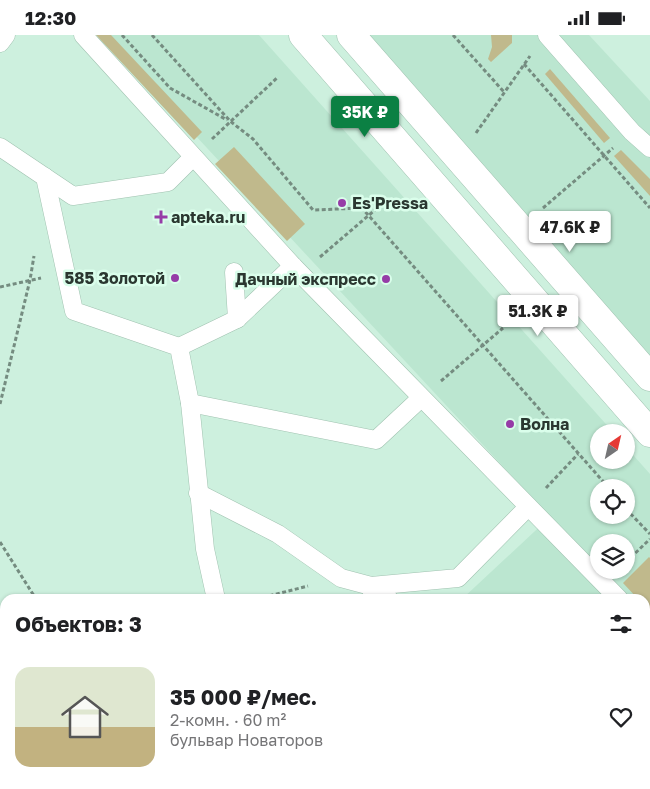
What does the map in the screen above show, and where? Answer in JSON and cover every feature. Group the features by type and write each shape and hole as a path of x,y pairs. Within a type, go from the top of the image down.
{"street":[{"path":"303,35 650,433"},
{"path":"352,35 650,377"}],"lane":[{"path":"0,43 6,35"},
{"path":"83,35 297,270 615,594"},
{"path":"548,35 632,132 650,148"},
{"path":"0,147 73,196 168,182 193,157"},
{"path":"45,177 74,311 179,347 237,319 297,270"},
{"path":"234,272 237,319"},
{"path":"179,347 190,403 205,549 215,594"},
{"path":"190,403 376,440 421,398"},
{"path":"198,493 278,534 341,578 372,592 458,578 528,507"}],"path":[{"path":"122,35 170,88 230,121 253,139 314,210 362,208 601,479"},
{"path":"152,35 230,121"},
{"path":"453,35 504,92"},
{"path":"476,133 534,49"},
{"path":"524,64 650,207"},
{"path":"193,157 278,77"},
{"path":"543,208 632,132"},
{"path":"297,270 389,198"},
{"path":"0,404 30,280 34,252"},
{"path":"0,287 45,277"},
{"path":"421,398 503,327"},
{"path":"528,507 578,454"},
{"path":"635,518 650,534"},
{"path":"635,553 650,539"},
{"path":"0,542 33,594"},
{"path":"277,594 341,578"}],"shaded area":[{"path":"96,35 111,35 202,132 194,140"},
{"path":"102,35 259,35 606,424 590,424 590,469 635,469 635,457 650,474 650,594 467,594 550,517"},
{"path":"362,35 589,35 650,101 650,361"},
{"path":"491,35 512,35 512,43 491,62 488,59 492,47"},
{"path":"550,69 610,138 604,143 545,74"},
{"path":"234,147 305,224 287,241 215,164"},
{"path":"621,150 650,179 650,196 614,156"},
{"path":"649,557 650,594 633,594 623,583 627,579 635,579 635,571"}],"place":[{"name":"Es'Pressa","path":"342,203"},
{"name":"apteka.ru","path":"161,217"},
{"name":"585 Золотой","path":"175,278"},
{"name":"Дачный экспресс","path":"386,279"},
{"name":"Волна","path":"510,424"}]}
